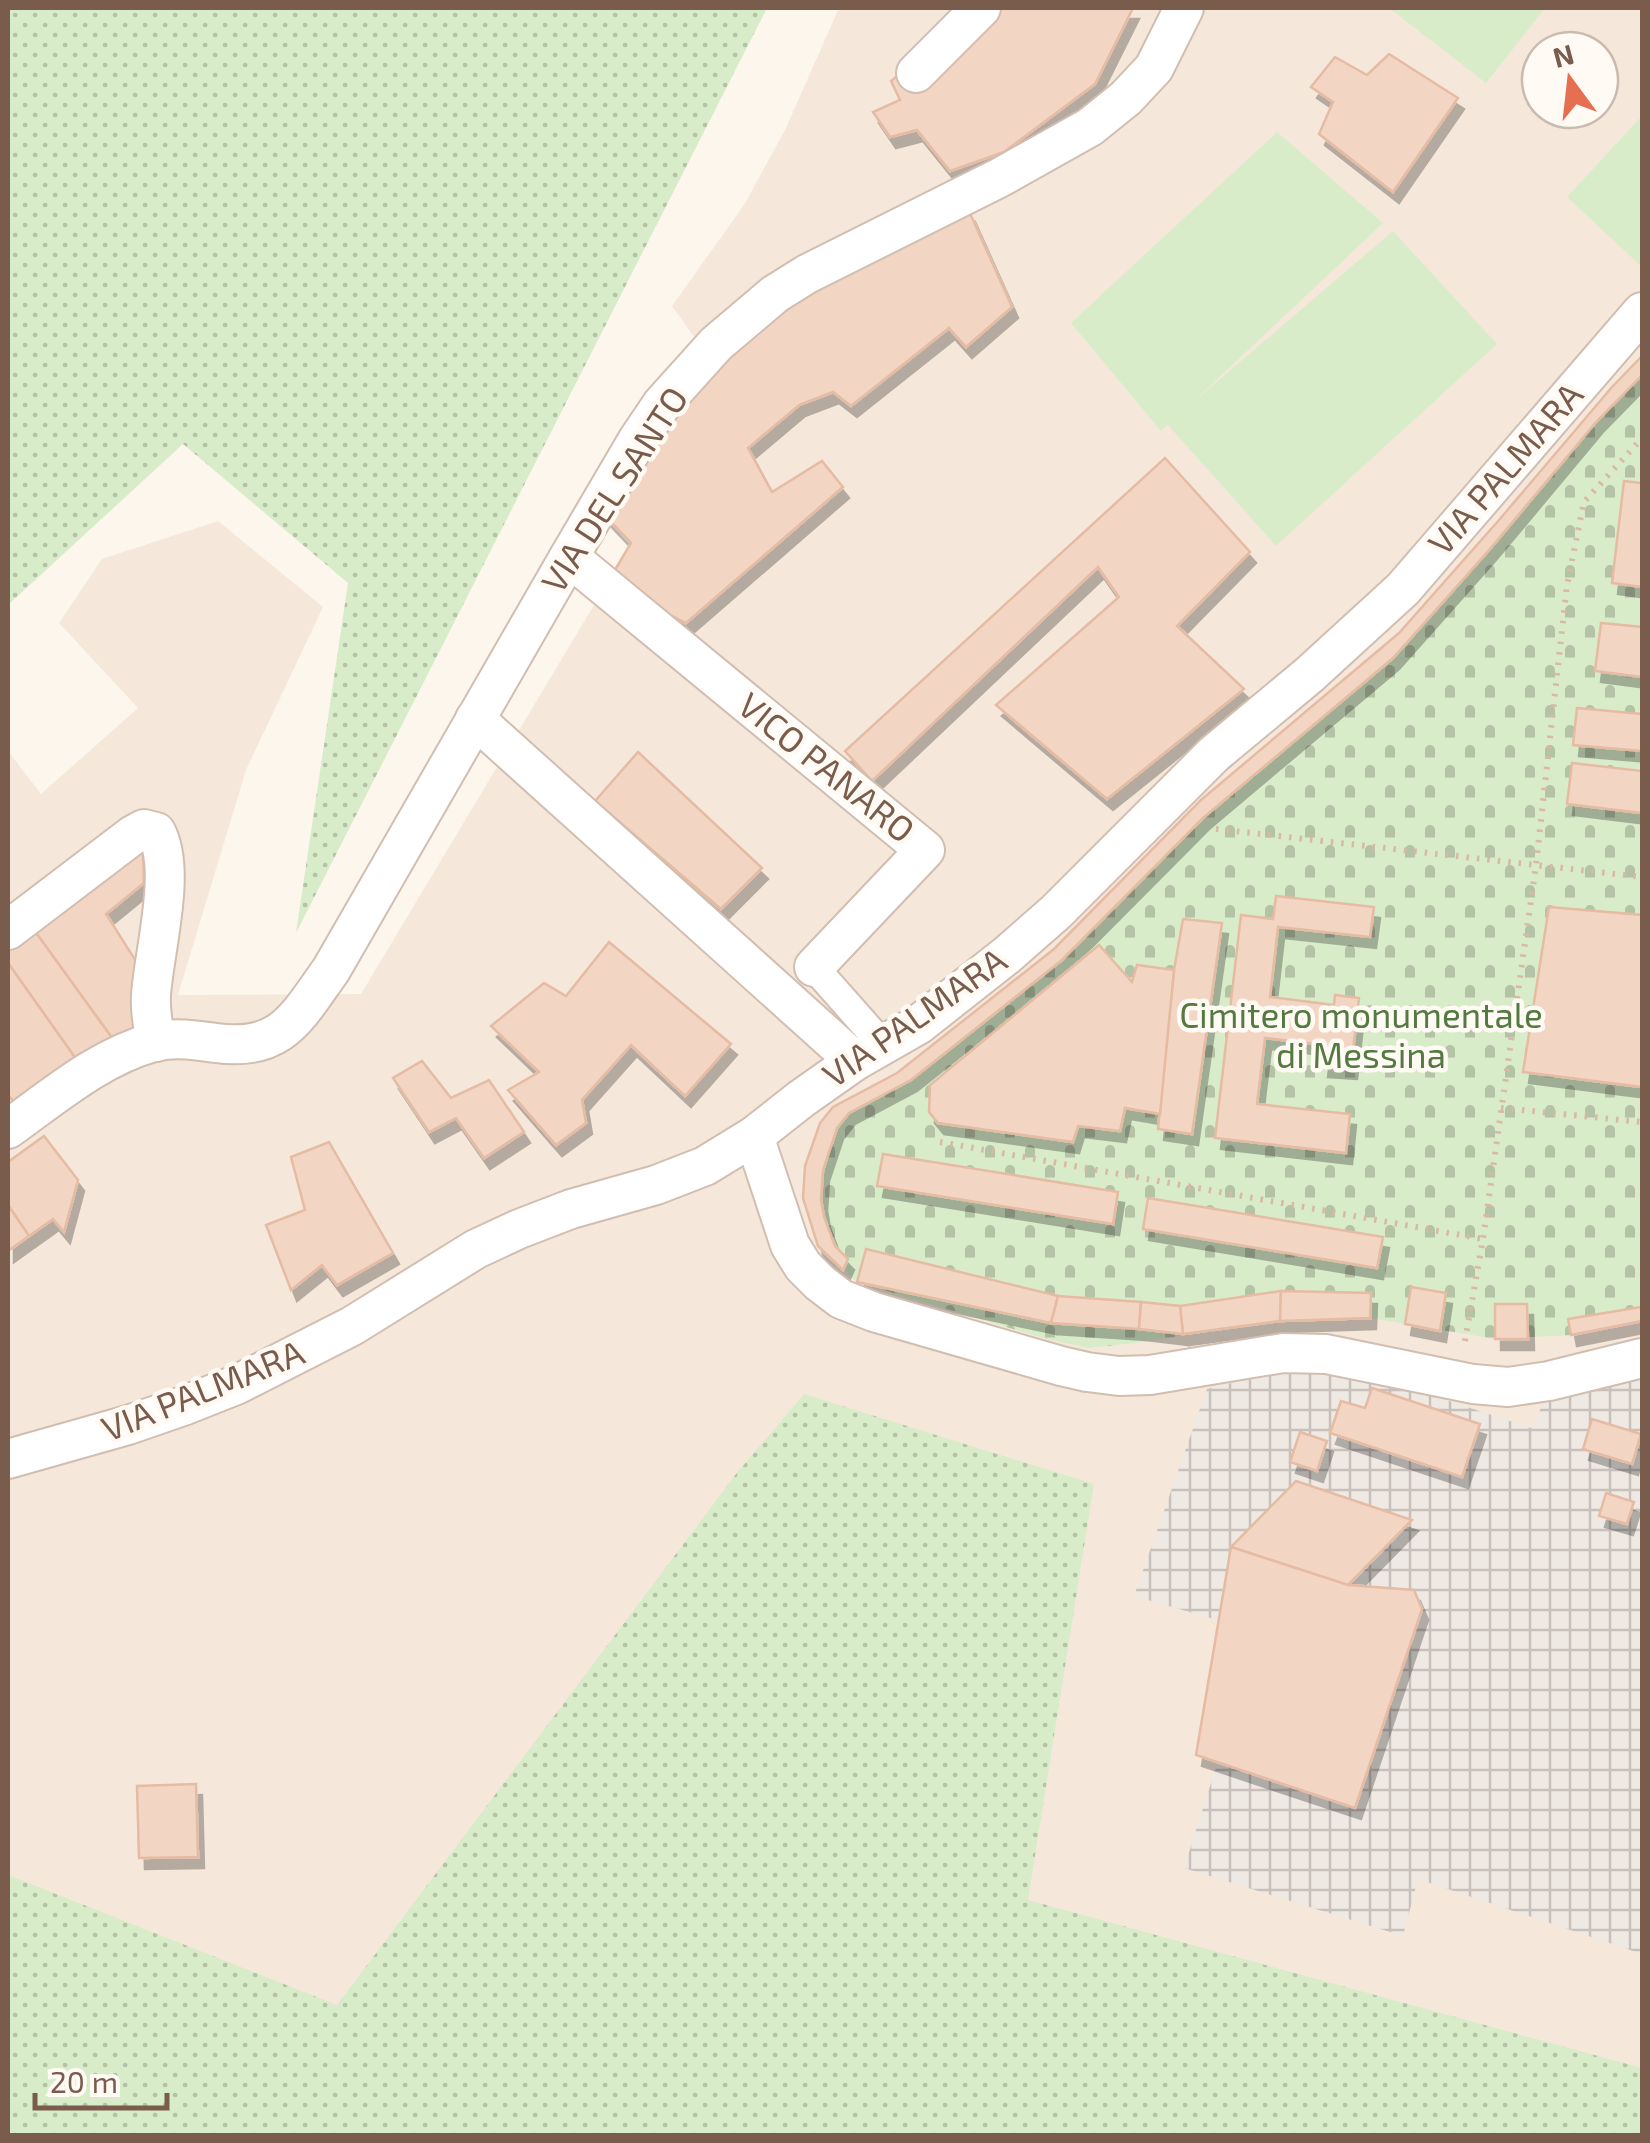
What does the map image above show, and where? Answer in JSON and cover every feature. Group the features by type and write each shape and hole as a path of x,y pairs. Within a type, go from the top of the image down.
{"street":[{"path":"916,73 981,8"},
{"name":"VIA DEL SANTO","path":"156,1042 178,1039 237,1046 272,1038 290,1026 332,970 637,441 662,404 716,344 775,294 807,274 999,178 1090,127 1126,98 1154,68 1184,8"},
{"name":"VIA PALMARA","path":"8,1459 128,1425 236,1385 352,1326 476,1249 572,1209 656,1185 705,1166 754,1136 868,1053 918,1025 1056,912 1214,754 1309,675 1402,589 1642,312"},
{"name":"VICO PANARO","path":"569,556 925,850 814,968 868,1053"},
{"path":"476,718 868,1053"},
{"path":"8,930 134,834 144,830 156,832 164,860 151,995 156,1042 79,1078 8,1129"},
{"path":"754,1136 790,1246 803,1266 841,1299 874,1312 1087,1372 1150,1375 1284,1353 1326,1354 1459,1381 1508,1386 1550,1382 1642,1358"}],"path":[{"path":"1459,1381 1536,865 1567,585 1584,502 1641,442"},
{"path":"1216,829 1642,877"},
{"path":"1502,1108 1642,1122"},
{"path":"940,1142 1482,1240"}],"shaded area":[{"path":"839,8 1642,8 1642,2135 8,2135 8,751 41,794 138,708 59,623 102,559 218,521 323,607 246,770 178,995 361,994 727,383 672,306 744,205 785,130"},
{"path":"1327,1367 1373,1376 1531,1428 1547,1396 1642,1379 1642,1954 1418,1879 1403,1936 1184,1868 1259,1632 1134,1596 1207,1389 1277,1372"}],"green space":[{"path":"8,8 767,8 296,933 348,583 183,444 8,605"},
{"path":"1389,8 1545,8 1528,30 1520,30 1520,40 1486,83"},
{"path":"1642,116 1642,267 1567,197"},
{"path":"1277,132 1383,223 1193,402 1393,231 1497,344 1276,546 1168,425 1161,431 1071,323"},
{"name":"Cimitero monumentale di Messina","path":"1642,356 1642,1321 1571,1335 1495,1339 1370,1318 1280,1321 1088,1348 857,1282 818,1246 803,1198 805,1166 820,1123 833,1107 897,1073 1054,949 1201,800 1399,633"},
{"path":"804,1394 1094,1484 1028,1900 1642,2068 1642,2135 8,2135 8,1875 337,2005 736,1474"}],"building":[{"path":"981,8 1133,8 1095,84 1004,152 950,171 917,130 890,137 873,112 900,100 891,81"},
{"path":"1389,54 1458,98 1393,192 1319,134 1333,102 1311,87 1335,57 1367,75"},
{"path":"969,211 1012,307 966,347 949,328 851,406 833,392 799,405 748,448 772,492 822,461 843,487 686,623 606,585 631,543 598,508 764,303"},
{"path":"1642,356 1642,375 1597,421 1393,658 1203,818 1062,960 911,1080 849,1113 837,1128 823,1170 821,1200 835,1246 848,1259 843,1270 818,1246 803,1198 805,1166 820,1123 833,1107 897,1073 1054,949 1201,800 1399,633"},
{"path":"1165,458 1250,552 1177,626 1244,689 1107,799 996,705 1119,597 1098,567 872,781 845,751"},
{"path":"1624,481 1642,483 1642,587 1612,583"},
{"path":"1601,623 1642,627 1642,677 1595,671"},
{"path":"1577,708 1642,714 1642,751 1573,745"},
{"path":"638,752 762,868 721,909 595,801"},
{"path":"1572,763 1642,771 1642,813 1567,804"},
{"path":"143,850 144,883 106,914 141,969 136,1027 115,1042 34,930"},
{"path":"1276,896 1374,907 1370,937 1278,927 1270,997 1334,1005 1335,995 1359,998 1351,1068 1322,1066 1325,1045 1265,1038 1257,1104 1350,1114 1346,1153 1215,1138 1241,915 1273,919"},
{"path":"1549,907 1642,915 1642,1087 1523,1072"},
{"path":"1183,919 1222,923 1192,1134 1158,1129"},
{"path":"34,930 115,1042 81,1066 8,963 8,949"},
{"path":"609,942 731,1044 685,1096 631,1045 582,1100 586,1123 556,1145 508,1090 539,1072 491,1026 544,983 566,996"},
{"path":"1099,945 1132,982 1137,965 1174,970 1160,1114 1125,1108 1120,1131 1078,1126 1073,1142 938,1123 929,1112 930,1085"},
{"path":"8,963 81,1066 19,1110 8,1094"},
{"path":"422,1061 451,1098 489,1080 524,1132 484,1158 456,1118 429,1132 393,1078"},
{"path":"44,1136 78,1180 64,1232 53,1219 29,1236 8,1205 8,1162"},
{"path":"329,1142 393,1253 337,1285 322,1265 291,1290 266,1225 305,1210 291,1157"},
{"path":"883,1154 1118,1192 1113,1224 877,1186"},
{"path":"1148,1198 1383,1237 1377,1268 1143,1229"},
{"path":"8,1205 29,1236 8,1251"},
{"path":"866,1249 1058,1296 1051,1323 857,1282"},
{"path":"1411,1287 1446,1293 1440,1331 1405,1324"},
{"path":"1281,1291 1280,1321 1183,1334 1180,1306"},
{"path":"1281,1291 1371,1293 1370,1318 1280,1321"},
{"path":"1058,1296 1141,1302 1139,1329 1051,1323"},
{"path":"1141,1302 1180,1306 1183,1334 1139,1329"},
{"path":"1495,1304 1527,1304 1528,1339 1495,1339"},
{"path":"1641,1307 1642,1321 1571,1335 1568,1319"},
{"path":"1372,1388 1480,1424 1462,1477 1330,1433 1341,1401 1365,1408"},
{"path":"1592,1419 1641,1434 1632,1464 1583,1449"},
{"path":"1300,1432 1327,1441 1317,1471 1290,1462"},
{"path":"1296,1481 1412,1520 1348,1585 1231,1547"},
{"path":"1606,1493 1634,1502 1627,1524 1599,1516"},
{"path":"1231,1547 1348,1585 1414,1590 1422,1609 1355,1808 1196,1755"},
{"path":"196,1784 198,1857 139,1858 137,1786"}]}
